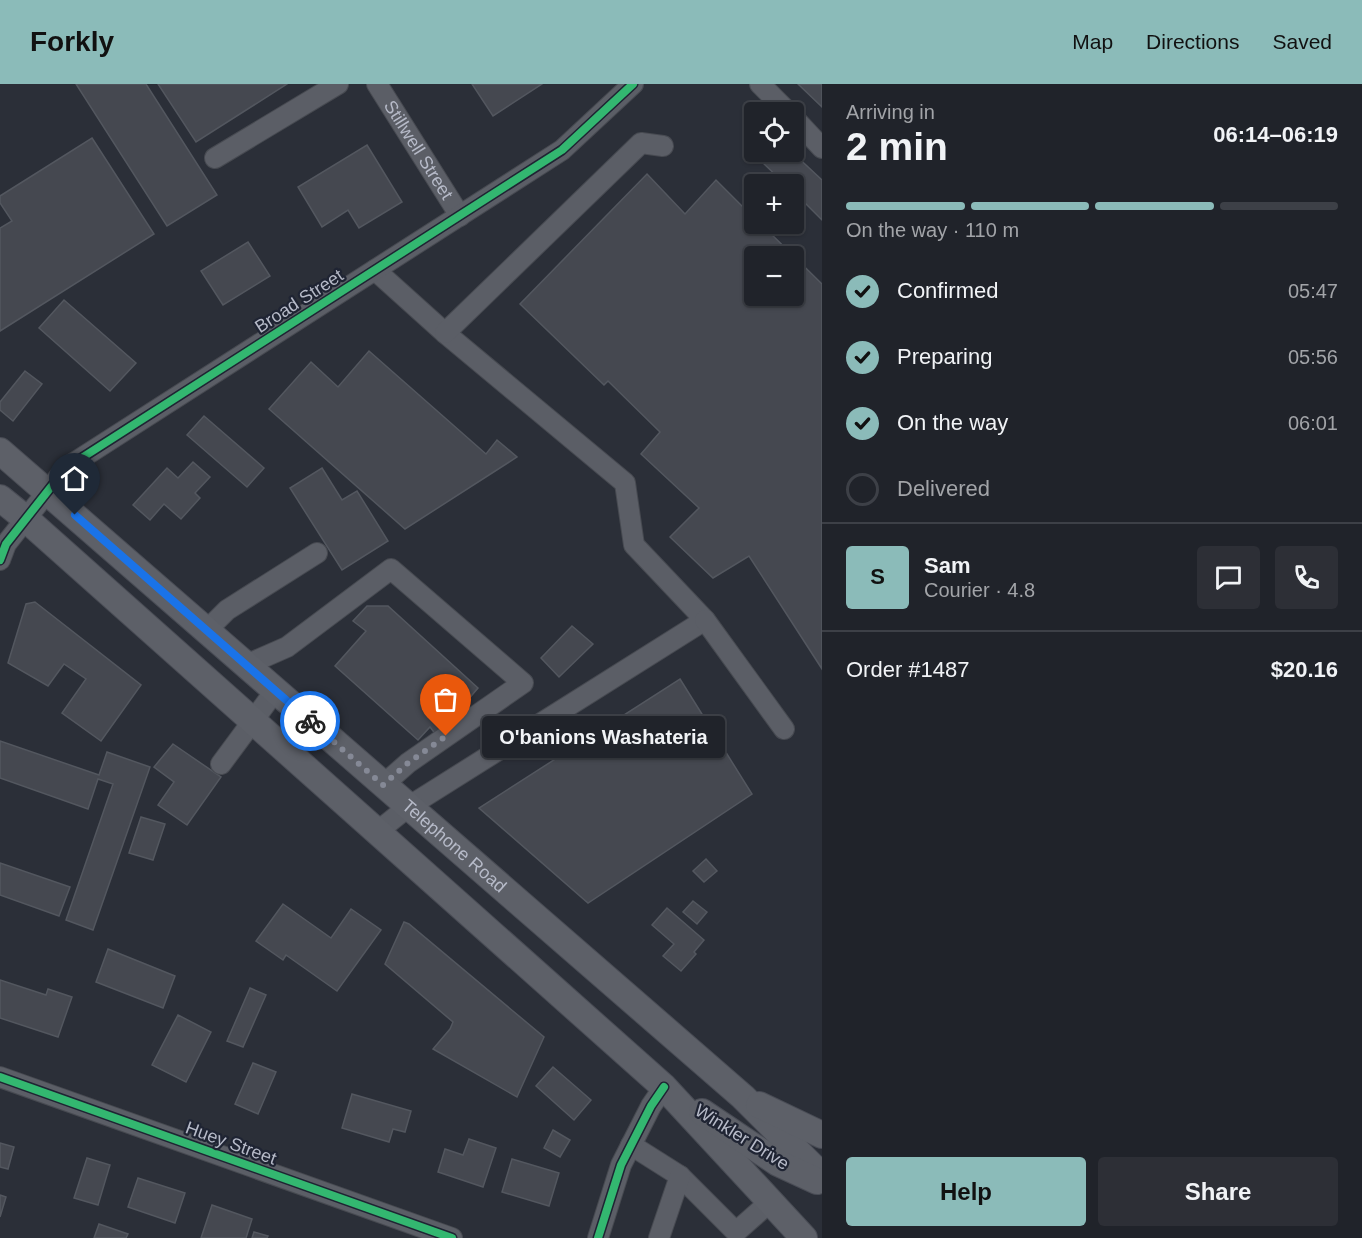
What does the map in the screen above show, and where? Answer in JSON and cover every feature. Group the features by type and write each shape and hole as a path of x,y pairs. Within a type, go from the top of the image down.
{"main road":[{"name":"Telephone Road","path":"0,451 742,1097 822,1176"},
{"path":"0,498 664,1087 804,1238"},
{"name":"Winkler Drive","path":"664,1087 778,1162 822,1183"},
{"name":"Winkler Drive","path":"742,1097 822,1135"}],"street":[{"path":"215,158 338,84"},
{"name":"Stillwell Street","path":"377,84 460,216"},
{"name":"Broad Street","path":"0,560 6,544 66,468 562,150 633,84"},
{"path":"760,84 778,102"},
{"path":"804,129 822,148"},
{"path":"445,333 641,143 663,146"},
{"path":"375,270 445,333 625,483 634,545 705,620 784,729"},
{"path":"207,630 226,610 316,553"},
{"path":"246,665 287,647 391,569 523,683 408,763 383,785"},
{"path":"377,832 408,807 705,620"},
{"path":"221,764 275,690"},
{"name":"Huey Street","path":"0,1077 452,1238"},
{"path":"598,1238 621,1165 651,1106 664,1087"},
{"path":"631,1145 680,1176 736,1232 771,1202"},
{"path":"658,1238 680,1176"}],"building":[{"path":"76,84 146,84 217,195 167,226"},
{"path":"158,84 287,84 196,142"},
{"path":"472,84 542,84 493,116"},
{"path":"798,84 822,84 822,107"},
{"path":"92,138 154,234 0,331 0,228 12,221 0,203 0,196"},
{"path":"367,145 402,202 359,228 348,210 322,227 298,187"},
{"path":"762,162 803,162 822,180 822,220 804,202 804,174 775,174"},
{"path":"647,174 685,214 716,180 744,208 744,234 771,234 784,246 744,246 744,306 804,306 804,266 822,284 822,669 749,556 713,578 670,537 699,508 641,454 660,432 608,381 604,385 520,304"},
{"path":"248,242 270,276 223,305 201,271"},
{"path":"64,300 136,363 110,391 39,328"},
{"path":"369,351 486,454 497,440 517,457 405,529 269,409 311,362 338,387"},
{"path":"25,371 42,384 13,421 0,410 0,402"},
{"path":"204,416 264,468 247,487 187,435"},
{"path":"193,462 210,477 195,493 200,498 181,519 164,504 150,520 133,505 167,468 178,478"},
{"path":"322,468 342,500 357,491 388,541 342,570 290,488"},
{"path":"35,602 141,685 101,741 62,713 86,679 64,664 48,686 8,663 26,604"},
{"path":"367,606 388,606 478,688 437,736 430,727 418,740 335,666 366,631 353,621"},
{"path":"572,626 593,644 559,677 541,658"},
{"path":"680,679 752,794 588,903 479,808"},
{"path":"0,741 99,775 107,752 150,767 93,930 66,920 113,784 98,779 88,809 0,778"},
{"path":"173,744 221,777 187,825 158,805 174,782 154,767"},
{"path":"141,817 165,824 153,860 129,853"},
{"path":"706,859 717,871 704,882 693,871"},
{"path":"0,863 70,887 59,916 0,895"},
{"path":"693,901 707,912 697,924 683,912"},
{"path":"283,904 331,938 351,909 381,930 337,991 286,955 283,960 256,941"},
{"path":"667,908 704,940 694,952 696,954 681,971 663,956 674,944 652,925"},
{"path":"404,922 544,1037 517,1097 433,1049 453,1022 385,964"},
{"path":"108,949 175,976 163,1008 96,982"},
{"path":"0,980 46,995 48,989 72,997 58,1037 0,1018"},
{"path":"250,988 266,995 243,1047 227,1041"},
{"path":"178,1015 211,1032 186,1082 152,1065"},
{"path":"253,1063 276,1072 258,1114 235,1104"},
{"path":"553,1067 591,1100 574,1120 536,1086"},
{"path":"352,1094 411,1111 405,1132 393,1129 389,1142 342,1128"},
{"path":"553,1130 570,1140 560,1157 544,1148"},
{"path":"469,1139 496,1148 483,1187 438,1172 445,1149 463,1155"},
{"path":"0,1143 14,1147 8,1169 0,1167"},
{"path":"87,1158 110,1165 98,1205 74,1198"},
{"path":"512,1159 559,1173 549,1206 502,1192"},
{"path":"138,1178 185,1193 175,1223 128,1207"},
{"path":"0,1195 6,1197 0,1217"},
{"path":"212,1205 252,1219 246,1238 201,1238"},
{"path":"99,1224 128,1234 126,1238 94,1238"},
{"path":"254,1232 268,1236 267,1238 252,1238"}],"cycle path":[{"path":"0,560 6,544 66,468 562,150 633,84"},
{"path":"0,1077 452,1238"},
{"path":"598,1238 621,1165 651,1106 664,1087"}],"way so far":[{"path":"310,721 383,785 408,763 446,736"}],"place":[{"name":"O'banions Washateria","path":"446,736"}],"route":[{"path":"75,515 310,721"}]}
